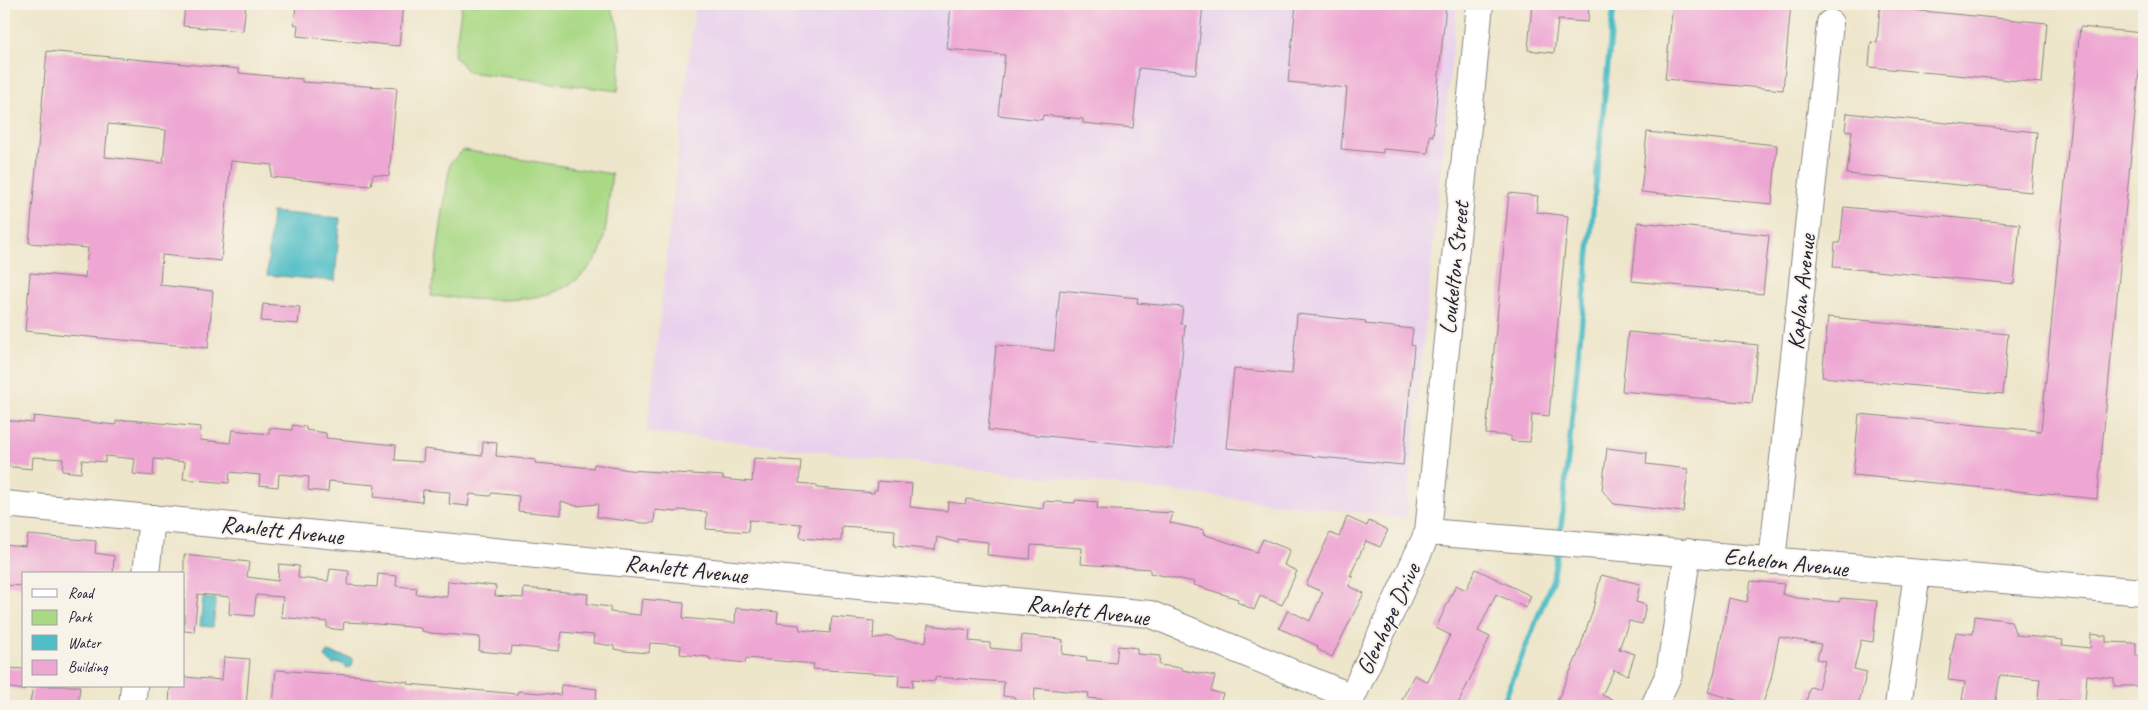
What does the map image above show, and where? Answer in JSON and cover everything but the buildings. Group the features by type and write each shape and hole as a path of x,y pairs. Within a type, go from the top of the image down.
{"street":[{"name":"Loukelton Street","path":"1428,532 1480,4"},
{"name":"Kaplan Avenue","path":"1772,561 1830,22"},
{"name":"Ranlett Avenue","path":"4,504 1150,614 1350,702"},
{"path":"146,572 152,518"},
{"name":"Echelon Avenue","path":"1428,532 1688,552 1916,574 2144,592"},
{"name":"Glenhope Drive","path":"1350,702 1428,532"},
{"path":"1654,706 1669,674 1688,552"},
{"path":"1898,706 1916,574"},
{"path":"132,706 134,688"}],"shaded area":[{"path":"695,4 1457,4 1406,518 647,432"}],"green space":[{"path":"462,4 609,4 619,36 618,91 468,72 454,56"},
{"path":"463,150 612,174 607,222 601,250 590,266 575,281 557,291 516,299 494,300 431,296 450,163"}],"water":[{"path":"272,212 340,218 335,281 267,275"},
{"path":"203,598 216,599 213,627 200,626"},
{"path":"328,652 351,658 353,660 352,666 348,668 340,663 332,664 325,657"}],"waterway":[{"path":"1560,537 1614,4"},
{"path":"1502,706 1553,579 1558,549"}]}
